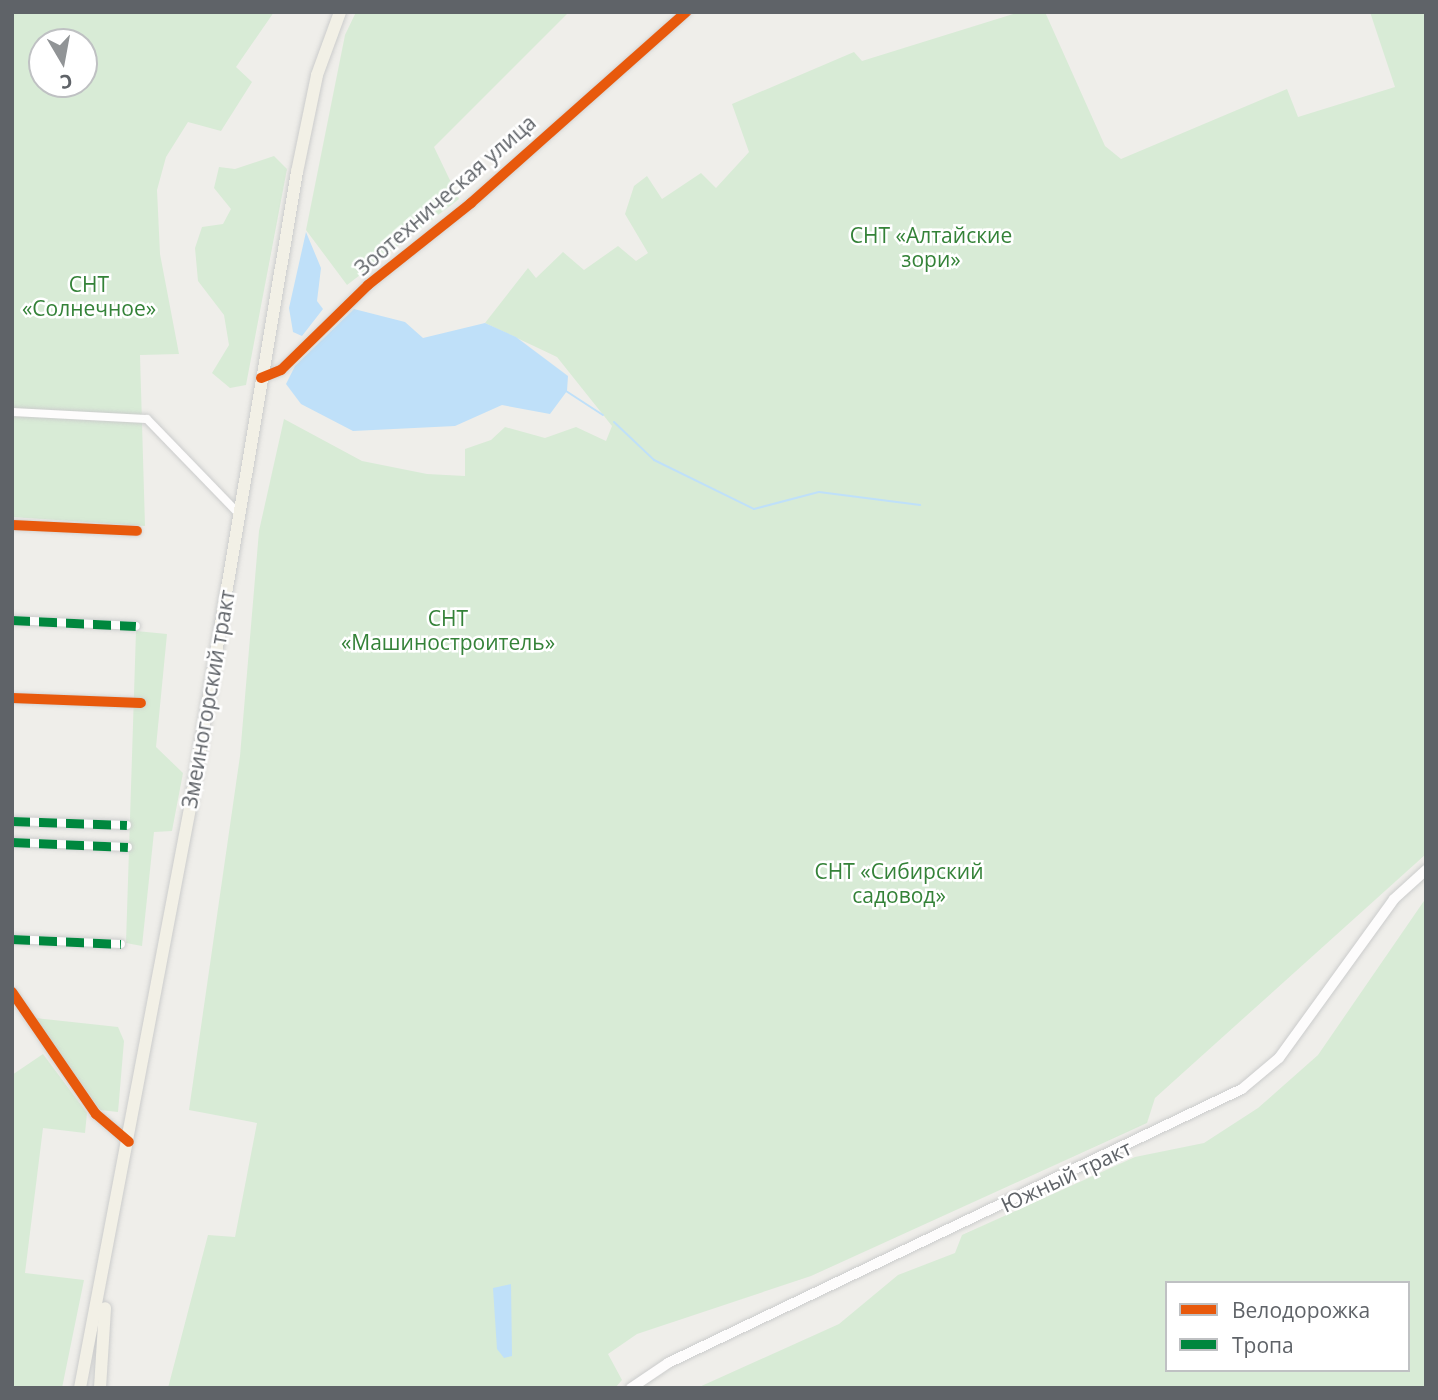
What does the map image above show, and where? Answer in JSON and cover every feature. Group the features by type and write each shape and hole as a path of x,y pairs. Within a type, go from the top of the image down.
{"highway":[{"name":"Змеиногорский тракт","path":"80,1388 106,1270 261,378 317,75 340,12"},
{"path":"98,1388 106,1270"},
{"path":"86,1388 91,1345"}],"main road":[{"name":"Южный тракт","path":"631,1388 668,1363 1242,1090 1279,1058 1394,900 1426,870"}],"street":[{"name":"Зоотехническая улица","path":"261,378 281,370 368,285 471,203 686,12"},
{"path":"12,412 147,419 239,514"},
{"path":"12,525 137,531"},
{"path":"12,620 136,626"},
{"path":"12,698 141,702"},
{"path":"12,821 127,825"},
{"path":"12,842 128,847"},
{"path":"12,939 121,944"},
{"path":"12,992 96,1114 129,1142"}],"green space":[{"name":"СНТ «Солнечное»","path":"12,12 274,12 236,67 252,82 221,131 188,122 166,157 157,190 160,254 179,354 140,355 145,526 12,517"},
{"path":"356,12 569,12 434,147 459,199 347,285 306,230 345,35"},
{"name":"СНТ «Сибирский садовод»","path":"1020,12 1045,12 1105,146 1121,159 1287,89 1298,117 1395,87 1370,12 1426,12 1426,854 1155,1098 1147,1123 811,1276 637,1334 608,1354 622,1380 615,1388 168,1388 208,1235 235,1237 257,1123 189,1110 240,756 259,531 284,419 362,461 427,474 465,476 465,449 491,440 505,427 545,438 576,427 606,441 612,426 557,357 485,323 528,268 536,278 563,252 584,270 618,246 636,261 648,253 625,214 634,186 647,176 662,199 701,173 716,188 749,152 732,104 854,52 862,61"},
{"path":"274,156 287,169 246,385 230,388 212,373 229,345 224,315 198,281 195,248 202,227 223,224 231,209 214,188 219,167 235,169"},
{"path":"136,631 167,634 156,747 183,773 172,831 154,832 142,946 126,943"},
{"path":"1426,898 1426,1388 697,1388 839,1324 898,1275 955,1253 962,1235 1135,1157 1204,1143 1258,1108 1318,1055"},
{"path":"35,1018 118,1027 124,1041 118,1112 100,1110"},
{"path":"43,1054 87,1113 85,1133 43,1128 25,1273 84,1280 62,1388 12,1388 12,1075"}],"water":[{"path":"306,232 321,268 317,301 323,309 302,336 293,332 289,308"},
{"path":"354,309 405,322 423,338 485,323 516,337 568,376 567,391 550,414 502,405 455,426 353,431 301,404 286,384 295,366"},
{"path":"511,1284 512,1356 504,1358 497,1349 493,1288"}],"waterway":[{"path":"566,391 603,415"},
{"path":"614,422 654,460 754,509 819,492 920,505"}],"marked path":[{"path":"12,620 136,626"},
{"path":"12,821 127,825"},
{"path":"12,842 128,847"},
{"path":"12,939 121,944"}],"cycle path":[{"path":"261,378 281,370 368,285 471,203 686,12"},
{"path":"12,525 137,531"},
{"path":"12,698 141,703"},
{"path":"12,992 96,1114 129,1142"}],"park label":[{"name":"СНТ «Алтайские зори»","path":"931,247"},
{"name":"СНТ «Машиностроитель»","path":"448,630"}]}
